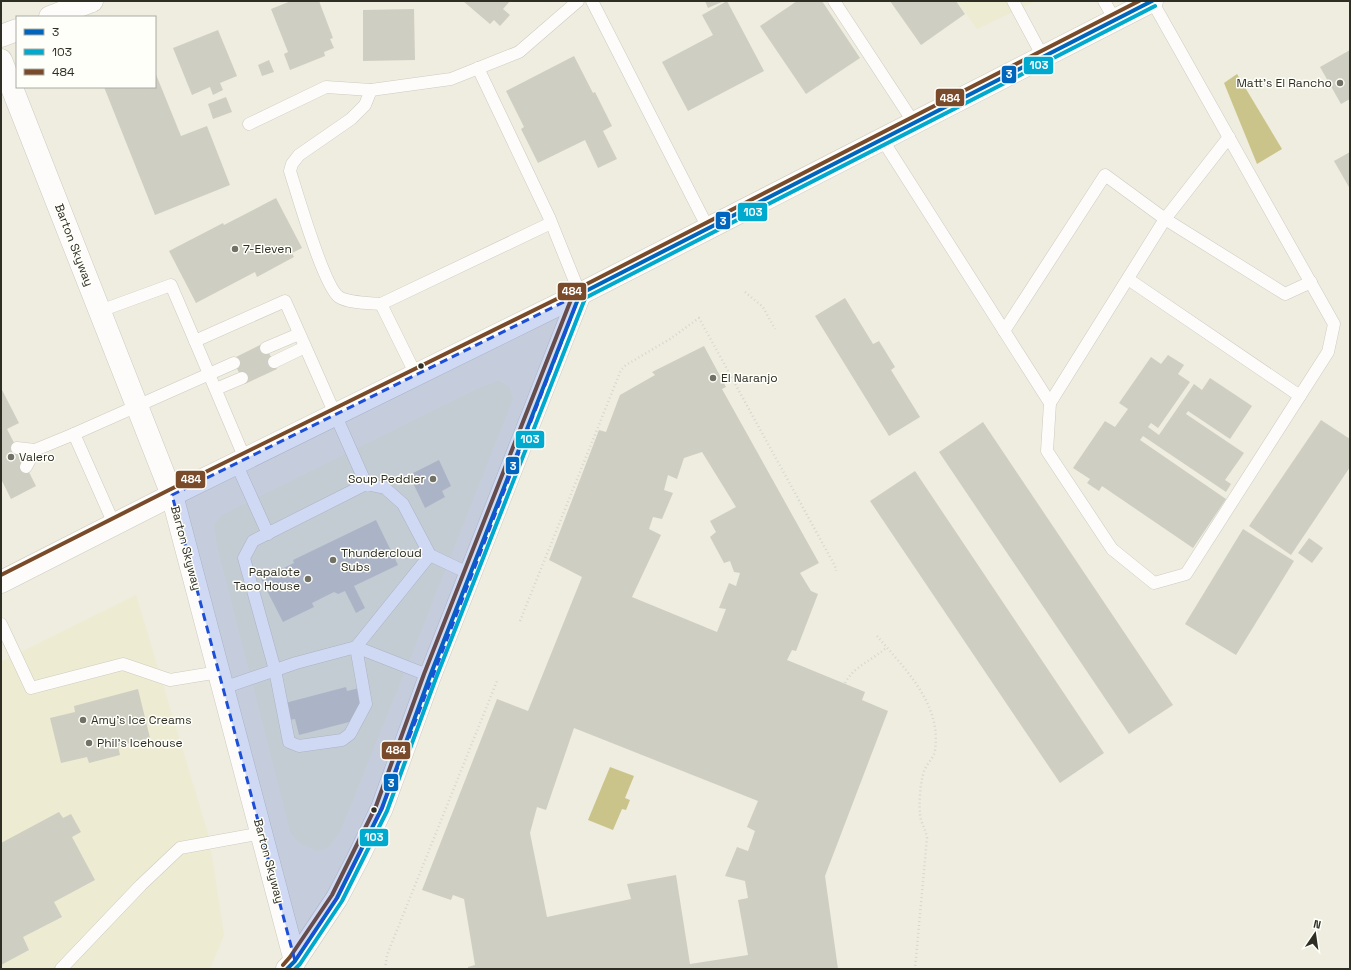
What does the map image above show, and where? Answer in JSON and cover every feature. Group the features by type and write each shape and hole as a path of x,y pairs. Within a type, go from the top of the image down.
{"main road":[{"path":"53,16 92,1"},
{"path":"2,578 580,294 1152,1"},
{"path":"1,36 16,30"},
{"name":"Barton Skyway","path":"1,60 172,495 262,833 294,966"},
{"path":"294,966 337,898 382,808 430,676 580,294"}],"lane":[{"path":"249,124 326,87 371,90 451,79 519,52 578,1"},
{"path":"592,1 708,228"},
{"path":"834,1 914,123"},
{"path":"1013,1 1043,56"},
{"path":"1104,1 1115,20"},
{"path":"1152,1 1229,137 1311,282 1334,324 1328,352 1186,574 1154,583 1112,549 1047,451 1050,403 1165,219 1229,137"},
{"path":"478,68 551,223 580,294"},
{"path":"371,90 365,105 351,119 299,155 292,164 290,171 313,242 329,283 337,296 343,299 381,304 551,223"},
{"path":"882,139 1050,403"},
{"path":"1004,331 1105,175 1165,219 1284,294 1311,282"},
{"path":"1128,280 1300,396"},
{"path":"100,311 171,285 216,390 268,534"},
{"path":"195,341 285,301 366,484"},
{"path":"381,304 416,375"},
{"path":"266,348 299,334"},
{"path":"274,362 305,347"},
{"path":"17,448 35,450 234,363"},
{"path":"216,390 242,378"},
{"path":"74,434 114,524"},
{"path":"26,467 35,450"},
{"path":"356,647 366,704 350,734 342,740 299,746 289,742 275,670 244,558 253,541 366,484 385,488 404,504 430,555 470,574"},
{"path":"1,624 31,688 123,664 170,680 221,680 275,670 356,647 430,555"},
{"path":"356,647 430,676"},
{"path":"60,969 141,885 180,848 262,833"}],"path":[{"path":"745,292 763,307 774,329"},
{"path":"520,621 622,370 630,362 670,339 699,318 835,566 836,571"},
{"path":"877,636 918,685 932,717 936,738 935,752 931,761 925,767 923,778 920,811 921,821 927,838 915,969"},
{"path":"845,683 853,671 876,657 887,648"},
{"path":"386,969 385,963 387,955 497,681"}],"highlighted area":[{"path":"580,294 382,808 337,898 295,961 172,495"}],"shaded area":[{"path":"957,1 1036,1 977,29"},
{"path":"1237,74 1282,149 1257,164 1224,83"},
{"path":"498,381 510,387 513,399 340,832 329,847 317,851 301,844 291,834 217,546 214,525 222,515 479,388"},
{"path":"136,595 209,837 224,935 210,969 1,969 1,662"},
{"path":"610,767 634,776 625,798 630,800 626,810 622,809 613,830 588,820"}],"building":[{"path":"291,1 319,1 333,38 330,39 334,48 324,52 325,56 290,70 284,54 288,52 271,9"},
{"path":"463,1 510,1 503,9 510,15 500,26 494,20 490,24"},
{"path":"705,1 724,1 708,8"},
{"path":"727,1 764,71 688,111 662,62 713,35 702,15"},
{"path":"797,1 822,1 860,58 806,94 760,26"},
{"path":"890,1 956,1 965,14 921,45"},
{"path":"414,9 415,60 363,61 363,10"},
{"path":"218,30 237,76 220,83 223,90 213,95 210,87 192,95 173,48"},
{"name":"Matt's El Rancho","path":"1350,50 1350,99 1341,104 1320,67"},
{"path":"574,56 593,93 595,92 612,126 603,131 617,159 598,168 585,140 538,163 521,129 524,127 506,91"},
{"path":"269,60 274,72 262,76 258,65"},
{"path":"156,74 181,136 207,126 230,185 155,215 104,88 156,88"},
{"path":"226,97 232,112 213,119 208,104"},
{"path":"1350,152 1350,189 1334,161"},
{"name":"7-Eleven","path":"276,198 302,248 292,253 294,257 257,277 255,272 196,303 169,251"},
{"path":"845,298 873,344 879,341 895,367 891,370 920,417 889,436 815,316"},
{"path":"264,343 277,369 245,384 232,359"},
{"path":"704,346 726,387 722,389 819,563 800,573 811,591 818,594 796,651 792,650 787,660 865,692 862,700 888,711 825,876 838,969 468,969 468,967 475,965 464,899 453,895 451,900 422,890 497,699 528,711 582,577 549,560 599,430 606,432 620,395 655,375 652,372","holes":["702,452 736,507 710,521 716,532 710,537 724,563 730,561 734,572 740,573 736,586 729,583 719,608 726,609 717,632 632,597 661,535 649,529 653,517 662,519 673,493 664,490 668,475 677,479 684,458","574,728 758,801 747,827 755,831 748,851 737,847 725,876 745,881 748,898 738,900 748,955 690,964 676,875 627,884 631,899 547,917 530,833 537,807 546,810"]},
{"path":"1168,355 1184,365 1178,374 1190,382 1158,428 1151,423 1148,427 1159,435 1194,384 1202,390 1210,378 1252,406 1230,439 1188,411 1186,414 1244,453 1225,480 1231,484 1226,492 1143,436 1140,440 1226,499 1193,548 1102,486 1099,491 1087,483 1090,479 1073,468 1105,421 1115,427 1128,409 1119,403 1151,357 1161,364"},
{"name":"Valero","path":"1,388 19,423 7,429 36,486 11,499 1,479"},
{"path":"1321,420 1350,439 1350,467 1291,555 1249,526"},
{"path":"983,422 1173,705 1129,734 939,452"},
{"path":"439,460 451,486 442,491 445,497 425,508 414,485 418,483 413,473"},
{"path":"915,471 1104,753 1060,783 870,501"},
{"path":"376,520 398,565 354,586 365,608 356,613 345,591 338,594 334,592 312,603 314,607 283,622 261,579 294,563 293,560"},
{"path":"1243,529 1294,561 1236,655 1185,624"},
{"path":"1309,538 1323,548 1312,563 1298,553"},
{"path":"346,687 347,691 359,688 363,704 357,720 299,735 295,719 289,720 285,703"},
{"path":"138,689 150,738 118,746 120,755 89,763 87,757 61,763 50,718 75,712 74,706"},
{"path":"59,812 63,818 71,814 81,832 72,837 95,880 54,902 62,917 23,937 29,950 1,965 1,843"}],"transit line":[{"name":"484","path":"1,575 169,490 577,289 1139,1"},
{"name":"3","path":"580,294 1152,1"},
{"name":"103","path":"583,299 1155,6"},
{"name":"484","path":"283,965 332,895 376,806 424,674 574,292"},
{"name":"3","path":"287,969 295,961 337,898 382,808 430,676 580,294"},
{"name":"103","path":"295,969 300,964 342,901 387,811 436,678 586,296"}],"place":[{"name":"Matt's El Rancho","path":"1340,83"},
{"name":"7-Eleven","path":"235,249"},
{"name":"El Naranjo","path":"713,378"},
{"name":"Valero","path":"11,457"},
{"name":"Soup Peddler","path":"433,479"},
{"name":"Thundercloud Subs","path":"333,560"},
{"name":"Papalote Taco House","path":"308,579"},
{"name":"Amy's Ice Creams","path":"83,720"},
{"name":"Phil's Icehouse","path":"89,743"}]}
